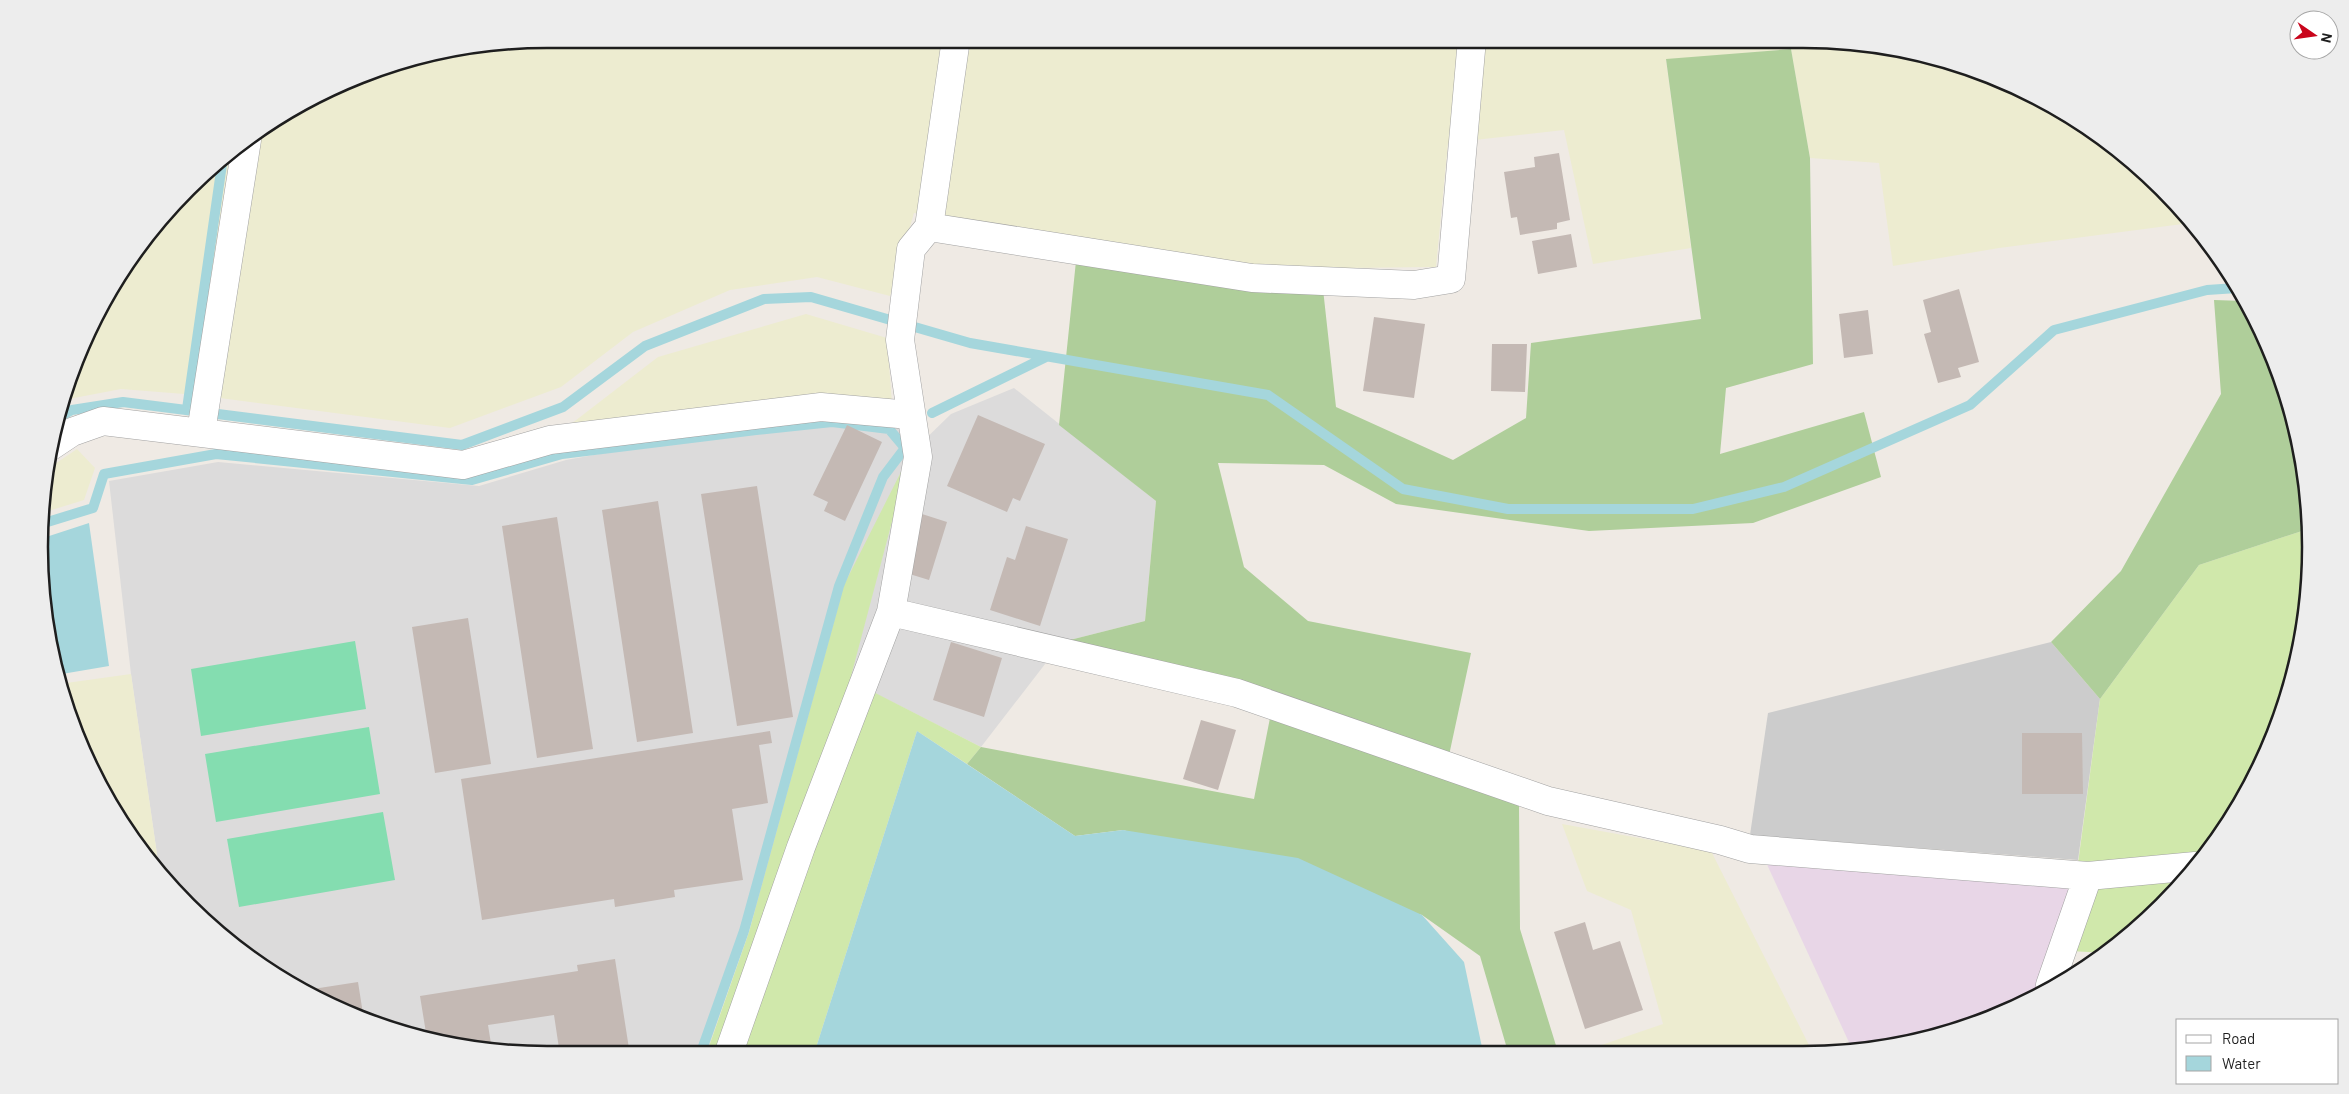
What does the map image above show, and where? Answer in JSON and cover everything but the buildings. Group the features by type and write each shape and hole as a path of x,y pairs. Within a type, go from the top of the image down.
{"street":[{"path":"731,1046 801,848 891,612 918,457 910,415 900,340 903,306 911,249 929,227 955,48"},
{"path":"929,227 1252,278 1414,285 1452,279 1471,48"},
{"path":"201,432 246,149"},
{"path":"59,440 72,432 103,421 463,465 550,440 820,407 910,415"},
{"path":"891,612 1237,693 1548,801 1720,840 1750,849 2088,876 2185,867"},
{"path":"2052,980 2088,876"}],"shaded area":[{"path":"1014,388 1156,501 1145,621 1062,642 981,747 849,680 909,458 709,1046 514,1045 450,1037 386,1020 326,995 297,980 269,962 218,923 171,876 158,859 131,674 109,481 218,462 479,486 566,460 817,415 902,425 910,454 951,414"},
{"path":"2051,642 2100,699 2078,860 1750,835 1768,713"},
{"path":"1764,858 2075,886 2036,988 1963,1020 1899,1037 1850,1044"}],"green space":[{"path":"1802,48 1867,52 1899,57 1963,74 2023,99 2052,114 2080,132 2131,171 2183,224 1999,248 1893,266 1879,163 1810,158 1791,49 1666,60 1691,248 1593,264 1564,130 1448,143 1436,267 1256,269 914,213 890,296 817,277 730,290 633,332 561,387 450,428 197,395 121,389 70,400 99,326 114,297 132,269 171,218 218,171 243,151 297,114 326,99 386,74 450,57 514,49"},
{"path":"1791,49 1810,158 1813,364 1726,388 1720,454 1864,412 1881,477 1753,523 1589,531 1396,504 1324,465 1218,463 1244,567 1308,621 1471,653 1445,774 1519,806 1520,929 1556,1046 1506,1046 1480,956 1422,915 1123,830 1075,836 967,764 981,747 1254,799 1270,718 1062,642 1145,621 1156,501 1059,425 1076,261 1323,289 1336,407 1453,460 1526,418 1531,343 1701,319 1666,59"},
{"path":"2214,300 2237,301 2263,356 2275,386 2284,418 2297,482 2301,531 2199,565 2100,699 2051,642 2121,571 2221,394"},
{"path":"806,314 887,338 892,403 819,395 571,424 658,357"},
{"path":"77,449 95,468 84,500 49,511 52,482 55,464"},
{"path":"910,454 850,680 981,747 967,764 917,731 817,1046 709,1046 749,932 844,585"},
{"path":"2301,531 2302,547 2297,612 2292,644 2275,708 2250,768 2235,797 2217,825 2178,876 2131,923 2093,952 2051,950 2075,886 2100,699 2199,565"},
{"path":"355,641 366,709 201,736 191,669"},
{"path":"131,674 158,859 114,797 99,768 74,708 67,683"},
{"path":"369,727 380,794 216,822 205,754"},
{"path":"383,812 395,880 239,907 227,839"},
{"path":"1562,824 1711,851 1809,1046 1599,1046 1663,1024 1631,910 1587,891"}],"water":[{"path":"89,523 109,666 64,674 52,612 48,536"},
{"path":"917,731 1075,836 1123,830 1298,858 1422,915 1464,962 1482,1046 817,1046"}],"waterway":[{"path":"187,409 221,168"},
{"path":"66,413 72,410 123,402 462,445 563,407 645,346 764,299 811,297 970,343 1268,395 1403,489 1508,509 1693,509 1784,487 1970,405 2054,330 2207,290 2230,288"},
{"path":"932,413 1046,357"},
{"path":"49,522 93,508 104,474 216,454 472,480 562,454 756,430 832,422 889,429 905,448 883,477 839,586 744,931 703,1046"}]}
